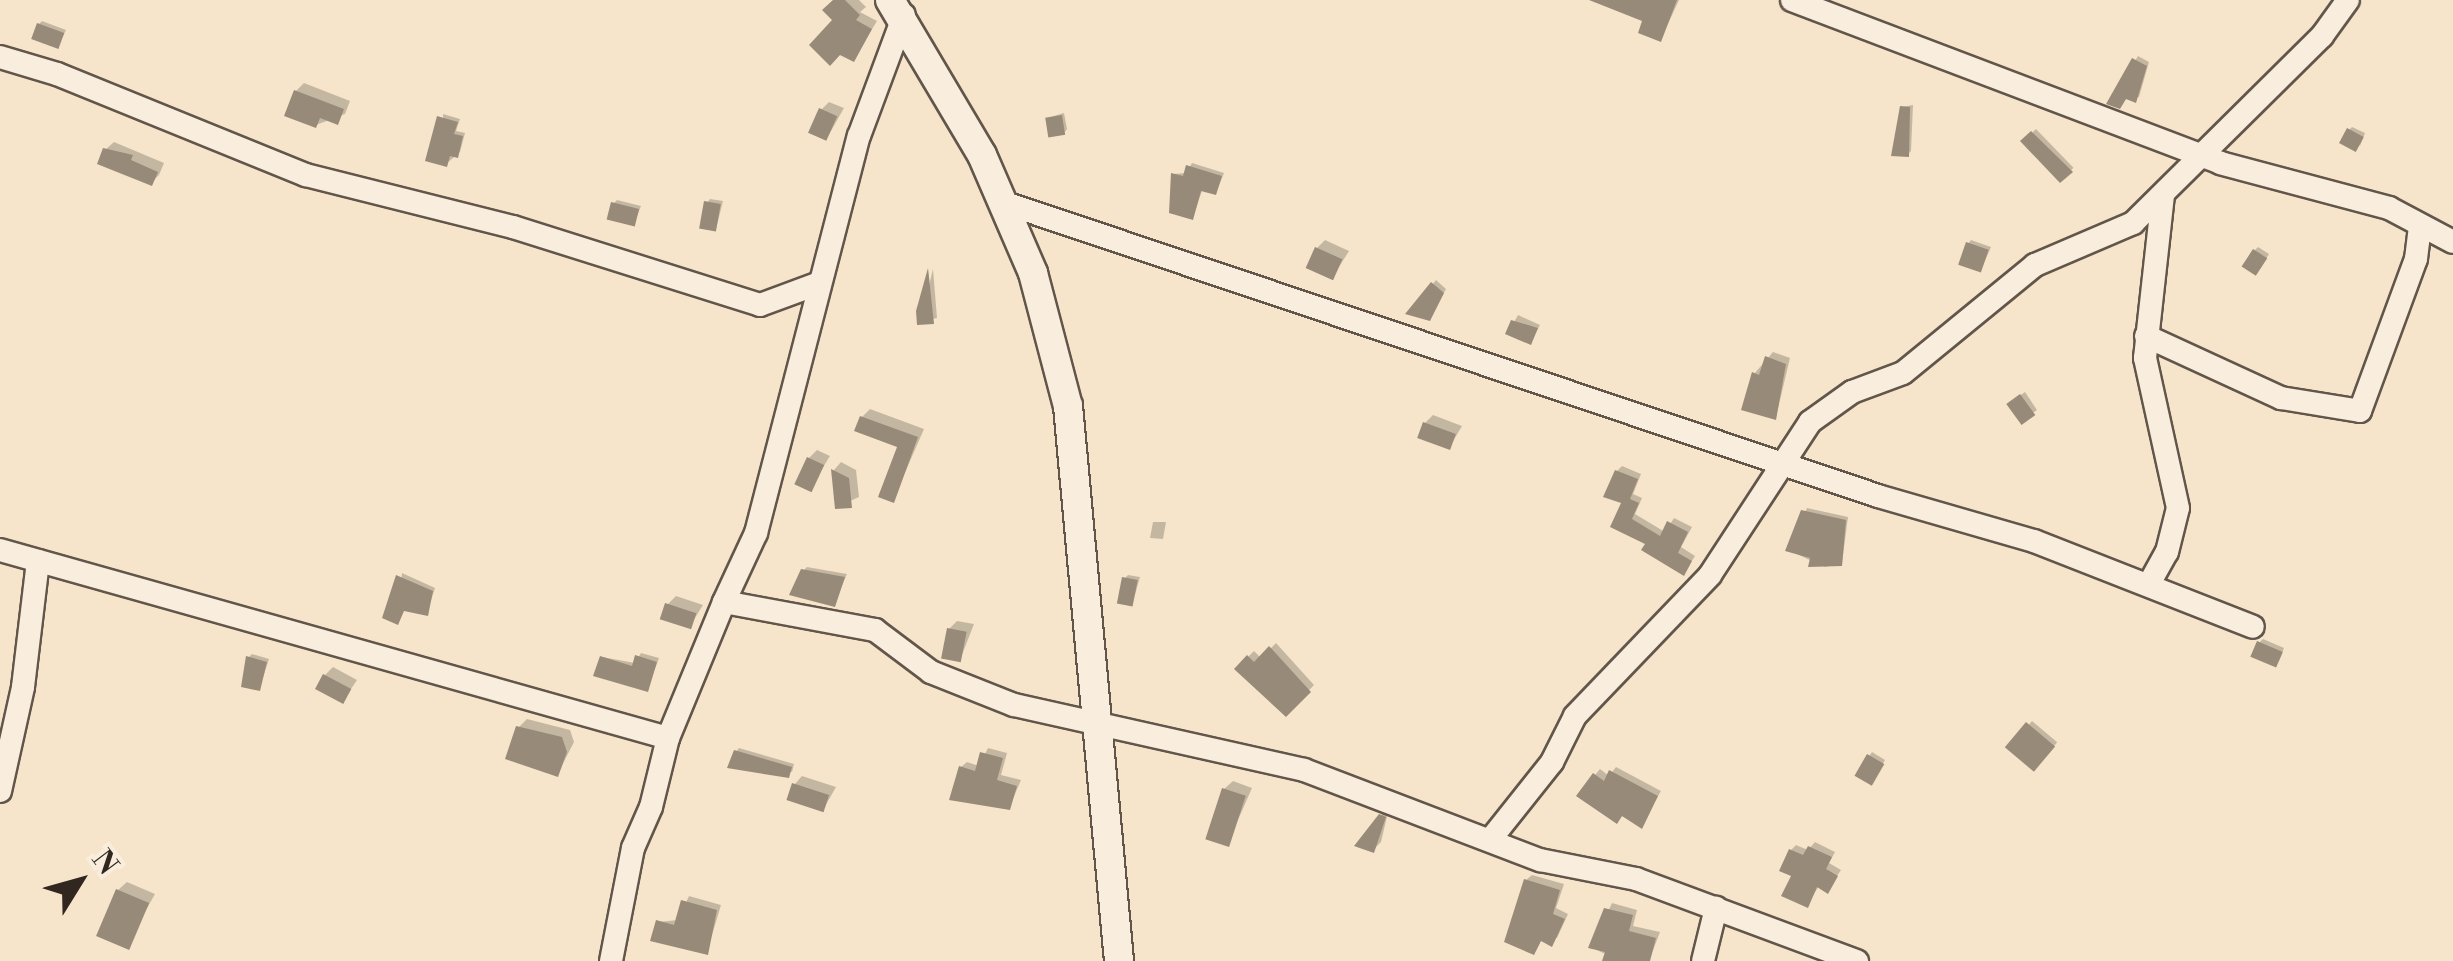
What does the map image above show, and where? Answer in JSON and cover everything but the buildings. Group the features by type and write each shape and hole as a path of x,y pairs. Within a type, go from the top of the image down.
{"street":[{"path":"890,0 906,13 1002,202 1033,273 1068,406 1119,961"},
{"path":"1792,0 2198,154 2389,208 2453,242"},
{"path":"1490,840 1552,762 1574,716 1710,575 1810,422 1852,392 1903,373 2035,265 2133,222 2322,36 2348,0"},
{"path":"611,961 633,848 651,807 668,738 756,533 858,136 906,13"},
{"path":"0,57 57,74 306,175 513,227 760,305 817,284"},
{"path":"2149,584 2167,552 2178,508 2146,336 2154,240 2163,194"},
{"path":"1002,202 1786,464 2034,541 2254,627"},
{"path":"2133,222 2154,240"},
{"path":"2146,336 2281,398 2360,411 2416,259 2420,226"},
{"path":"0,550 668,738"},
{"path":"0,791 23,687 38,561"},
{"path":"724,602 875,630 931,672 1014,705 1095,718 1304,770 1490,840 1716,908 1857,961"},
{"path":"1703,961 1716,908"}]}
